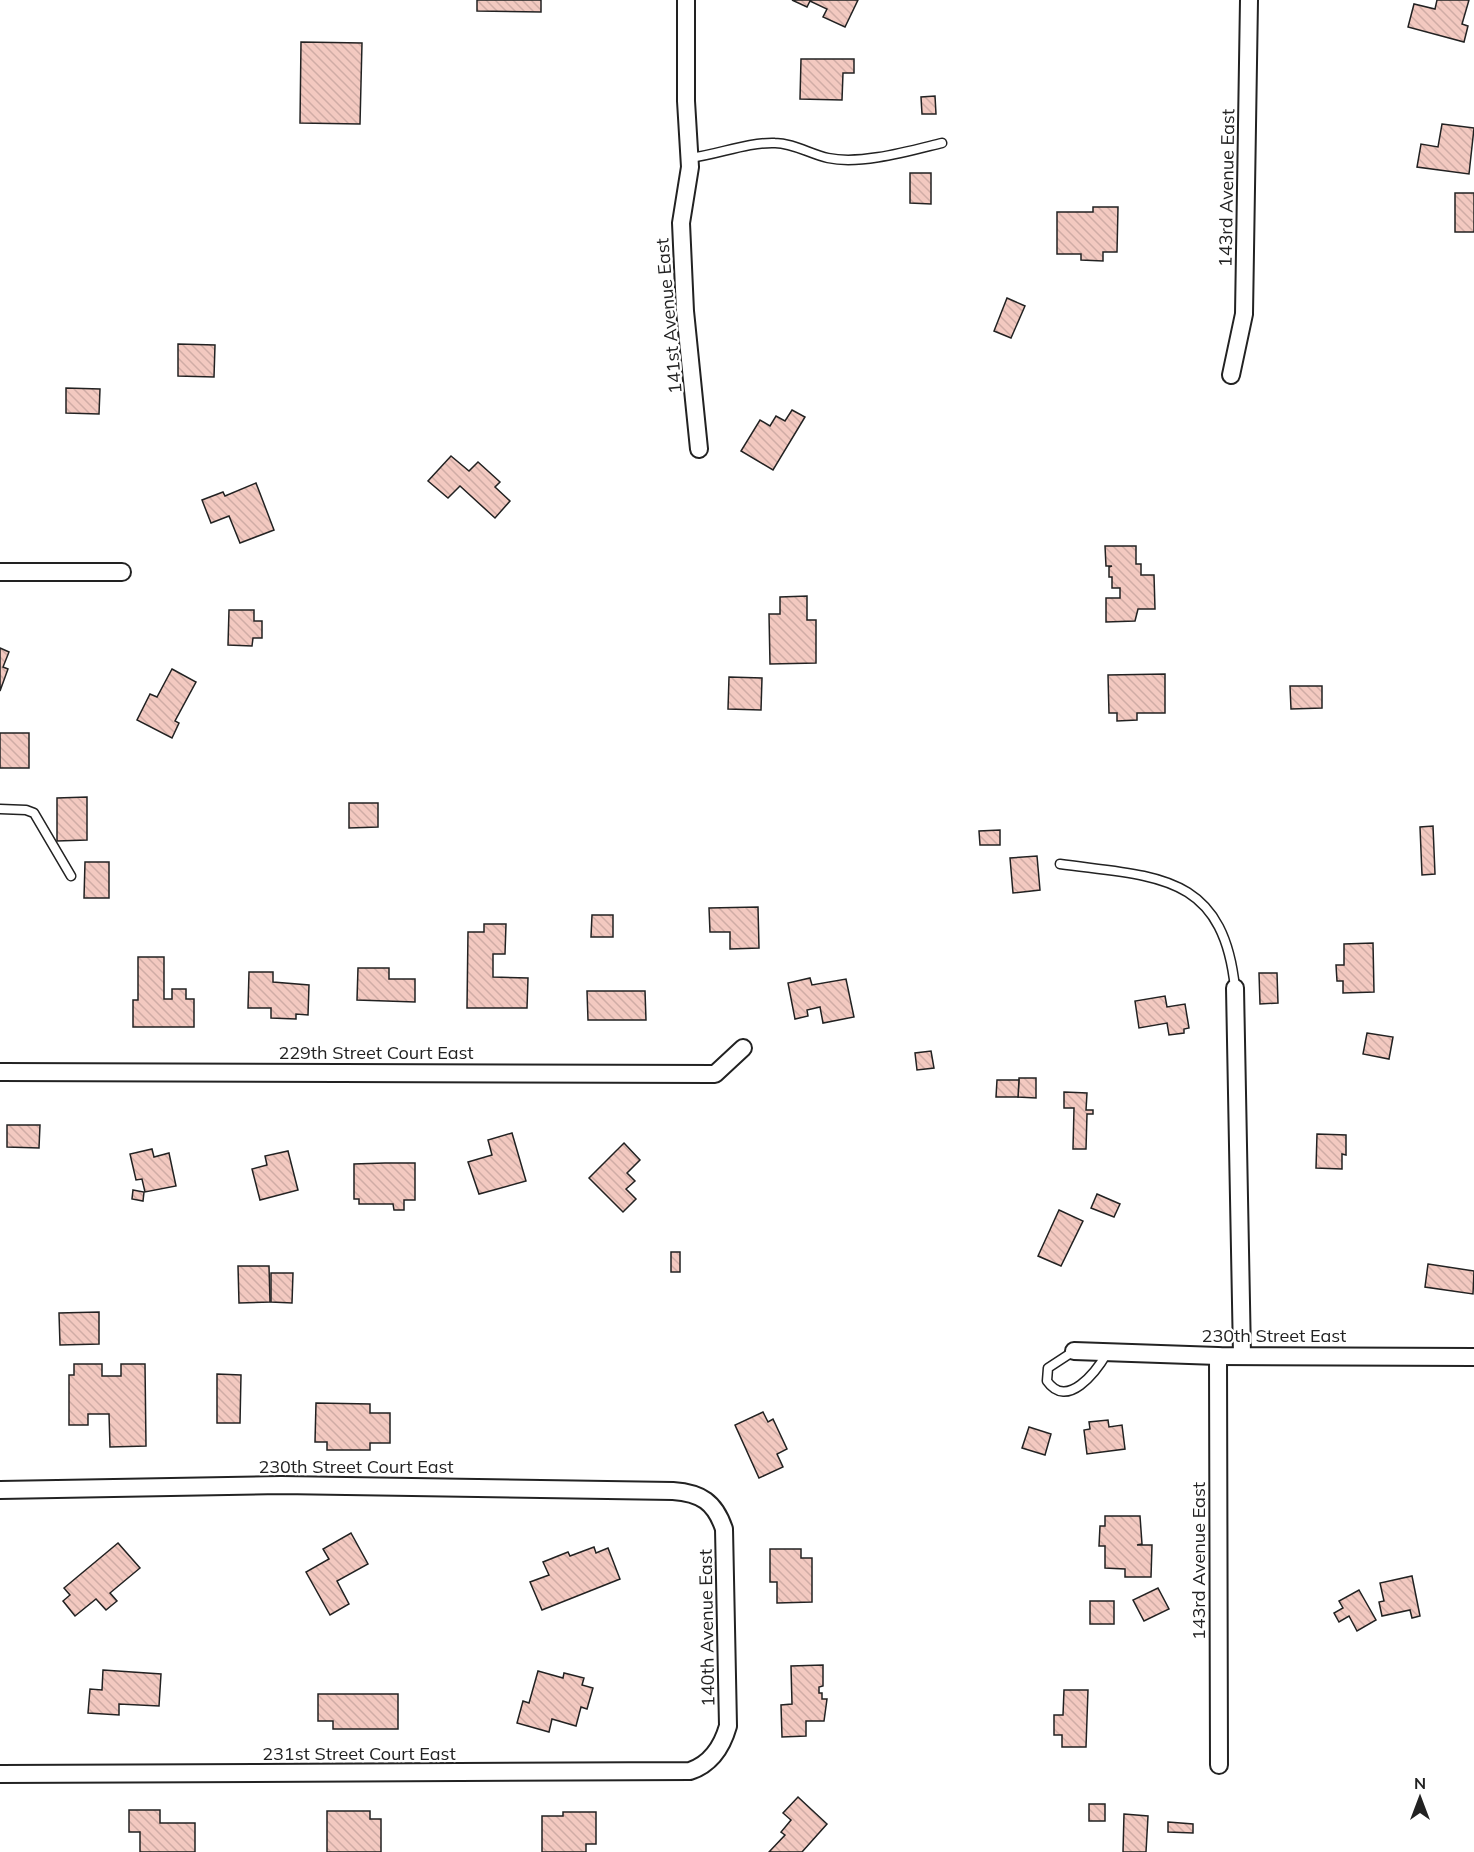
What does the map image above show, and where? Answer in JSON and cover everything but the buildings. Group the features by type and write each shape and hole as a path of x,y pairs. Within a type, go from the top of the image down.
{"street":[{"name":"141st Avenue East","path":"686,0 686,101 689,158 681,223 685,311 699,449"},
{"name":"143rd Avenue East","path":"1231,375 1245,314 1249,0"},
{"path":"0,572 122,572"},
{"path":"1235,988 1242,1356"},
{"name":"229th Street Court East","path":"0,1072 714,1074 742,1048"},
{"name":"230th Street East","path":"1074,1352 1218,1356 1474,1357"},
{"name":"143rd Avenue East","path":"1218,1356 1219,1765"},
{"name":"230th Street Court East","path":"0,1490 281,1485 433,1487 673,1491 699,1494 709,1501"},
{"name":"140th Avenue East","path":"709,1501 719,1513 724,1529 728,1714 724,1739 713,1756"},
{"name":"231st Street Court East","path":"0,1774 656,1773 690,1771 704,1767 713,1756"}],"lane":[{"path":"689,158 713,156 760,142 779,142 830,159 853,159 942,143"},
{"path":"0,809 26,810 34,813 71,876"},
{"path":"1060,864 1149,876 1174,883 1195,895 1211,911 1221,927 1233,961 1235,988"},
{"path":"1074,1352 1048,1368 1047,1381 1054,1391 1062,1393 1076,1388 1096,1372 1107,1353"}]}
